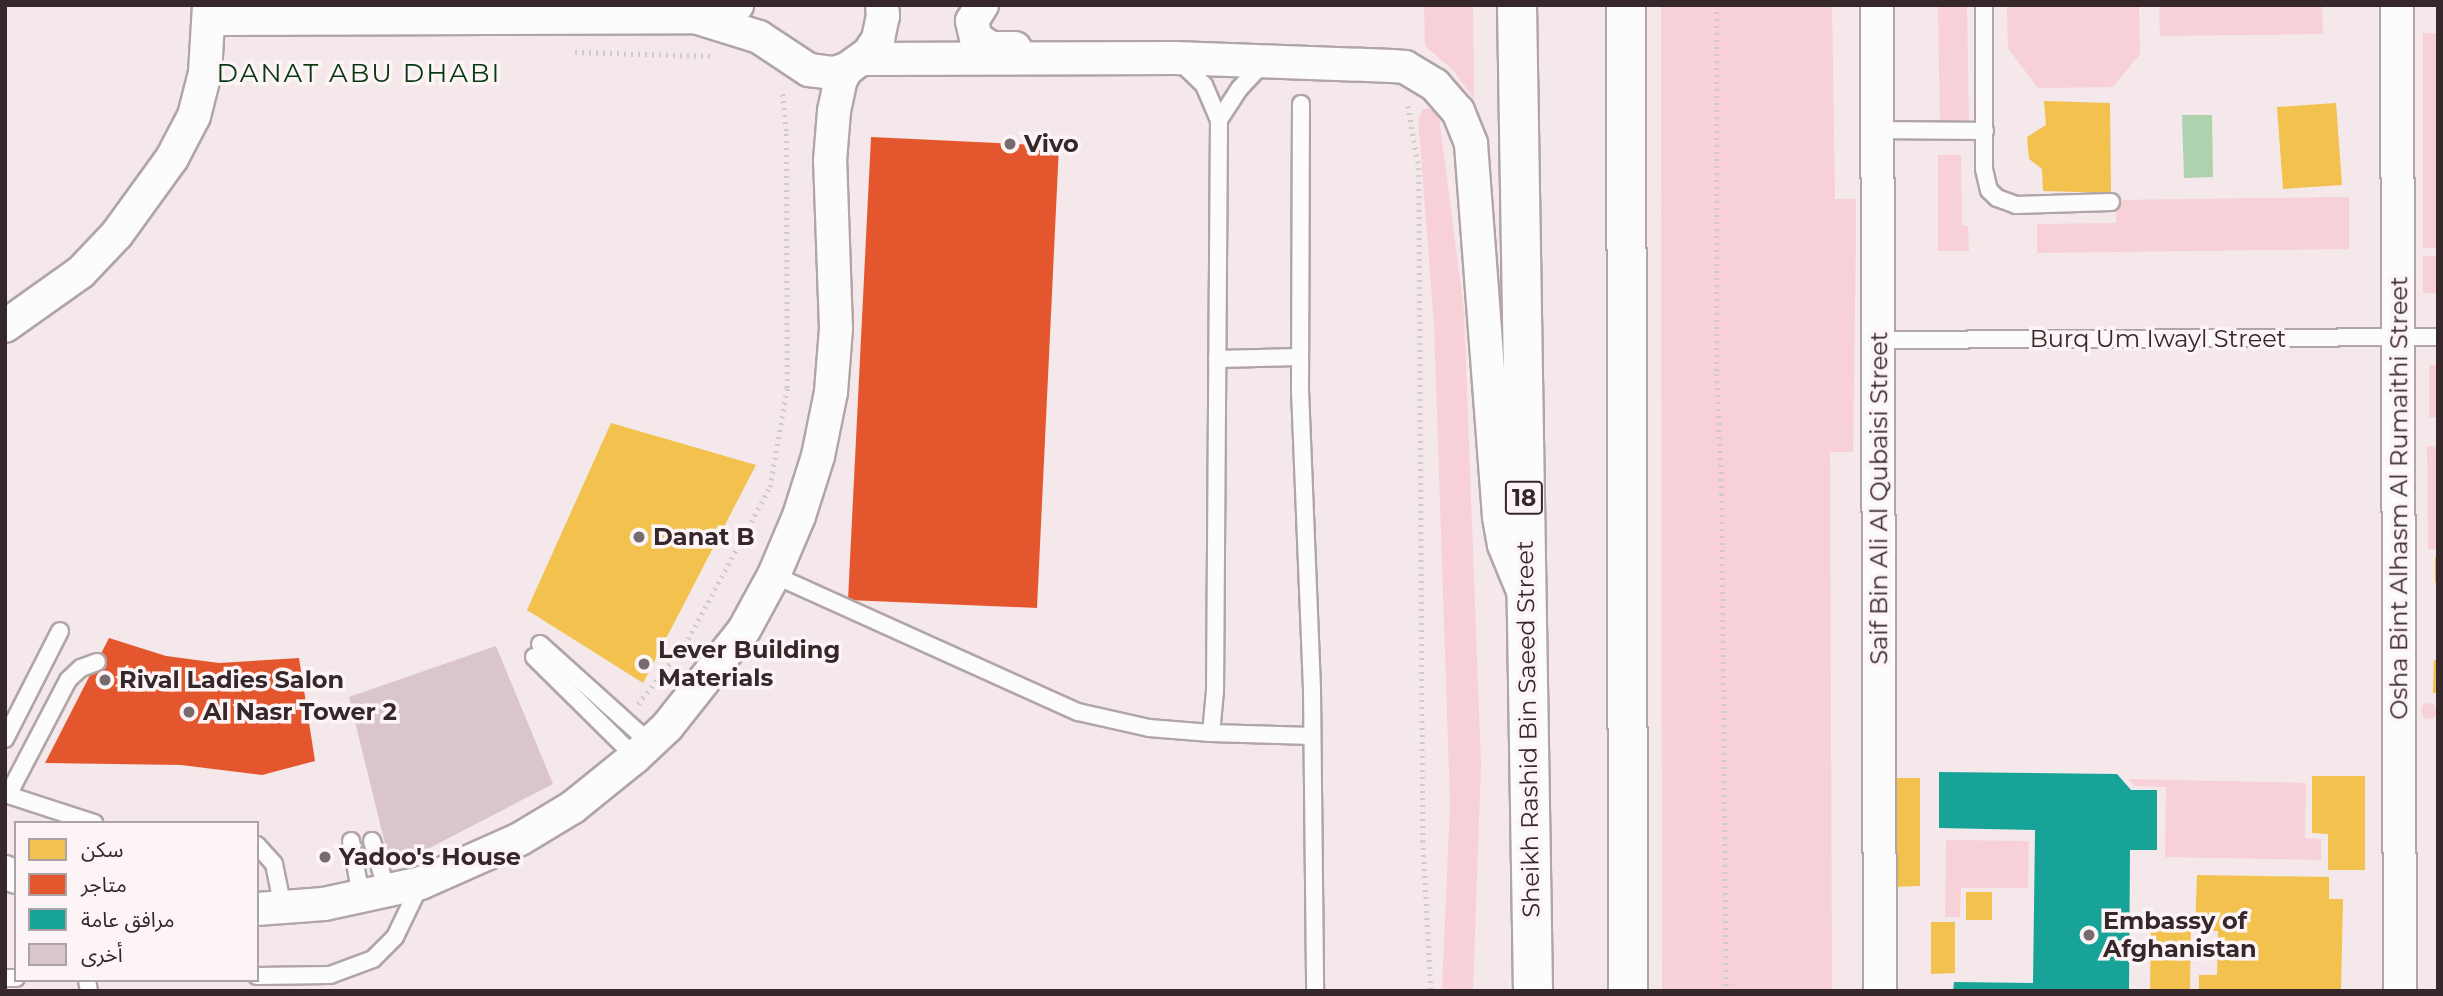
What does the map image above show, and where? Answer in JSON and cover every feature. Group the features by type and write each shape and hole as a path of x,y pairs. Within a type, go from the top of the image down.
{"main road":[{"name":"Sheikh Rashid Bin Saeed Street","path":"1517,5 1533,991"},
{"path":"1626,5 1628,991"}],"street":[{"path":"696,17 737,5"},
{"path":"270,909 374,894 421,884 520,839 573,807 643,750 667,727 744,630 774,575 799,516 818,456 831,393 836,329 831,140 838,89 854,64 878,39 883,16 882,5"},
{"path":"982,5 975,13 973,30 982,45 990,48 1139,45 1158,49 1175,58"},
{"name":"Saif Bin Ali Al Qubaisi Street","path":"1877,5 1880,991"},
{"name":"Osha Bint Alhasm Al Rumaithi Street","path":"2397,5 2400,991"},
{"path":"5,326 81,272 117,234 146,197 194,116 205,73 209,12 696,17 747,32 809,70 834,73 854,64 1175,58 1405,67 1435,85 1448,97 1458,111 1471,144 1499,517 1504,545 1526,597"}],"lane":[{"path":"1984,5 1986,179 1989,190 1997,198 2016,205 2111,202"},
{"path":"1175,58 1203,85 1219,120 1215,691 1211,733"},
{"path":"1219,120 1240,88 1266,60"},
{"path":"1301,104 1300,357 1312,736 1315,991"},
{"path":"1878,130 1985,131"},
{"name":"Burq Um Iwayl Street","path":"1878,340 2438,337"},
{"path":"1217,359 1300,357"},
{"path":"774,575 1078,712 1149,728 1312,736"},
{"path":"5,739 60,631"},
{"path":"537,650 625,720 643,750 537,650"},
{"path":"87,821 7,794 68,680 81,667 97,662"},
{"path":"351,841 374,894"},
{"path":"372,841 374,894"},
{"path":"259,847 274,864 270,909"},
{"path":"259,976 330,975 352,970 373,959 395,937 421,884"}],"path":[{"path":"1717,5 1717,374 1722,494 1726,991"},
{"path":"571,52 714,56"},
{"path":"1405,67 1406,92 1419,168 1423,841 1431,991"},
{"path":"625,720 688,639 770,487 787,388 786,131 781,79"}],"shaded area":[{"path":"1424,5 1473,5 1474,99 1453,70 1425,46"},
{"path":"1661,5 1832,5 1835,199 1856,199 1856,233 1853,452 1830,452 1832,991 1662,991"},
{"path":"1938,5 1967,5 1969,127 1940,127"},
{"path":"2007,5 2139,5 2140,54 2113,87 2038,88 2008,48"},
{"path":"2159,5 2322,5 2323,34 2160,36"},
{"path":"2423,33 2438,33 2438,248 2423,248"},
{"path":"1428,108 1438,112 1439,117 1464,311 1481,765 1473,991 1442,991 1450,802 1434,323 1418,119 1423,110"},
{"path":"2182,115 2212,115 2213,177 2184,178"},
{"path":"1938,155 1961,155 1962,225 1968,226 1969,251 1938,251"},
{"path":"2349,197 2349,249 2037,253 2037,224 2116,223 2116,200"},
{"path":"2423,256 2438,256 2438,293 2423,293"},
{"path":"2429,365 2438,365 2438,418 2429,417"},
{"path":"2427,446 2438,446 2438,549 2428,549"},
{"path":"2426,703 2432,703 2437,711 2435,717 2426,719 2421,714 2421,708"},
{"path":"2128,779 2306,783 2305,838 2321,839 2321,860 2165,857 2166,787 2135,786"},
{"path":"1946,840 2029,841 2028,888 1961,888 1960,917 1945,917"}],"building: سكن":[{"path":"2044,101 2110,103 2111,193 2043,191 2042,169 2029,159 2027,137 2046,125"},
{"path":"2336,103 2342,185 2283,189 2277,107"},
{"name":"Danat B","path":"611,423 756,465 643,683 527,610"},
{"path":"2435,557 2438,557 2438,583 2435,583"},
{"path":"2434,660 2438,660 2438,693 2433,693"},
{"path":"2312,776 2365,776 2365,870 2328,870 2328,834 2312,833"},
{"path":"1891,778 1920,778 1920,886 1891,887"},
{"path":"2197,875 2329,877 2329,899 2343,899 2341,991 2199,991 2199,975 2217,975 2218,931 2195,931"},
{"path":"1966,892 1992,892 1992,920 1966,920"},
{"path":"2151,920 2191,920 2190,991 2150,991"},
{"path":"1931,922 1955,922 1955,973 1931,974"}],"building: متاجر":[{"path":"871,137 1059,146 1037,608 848,600"},
{"name":"Al Nasr Tower 2","path":"109,638 166,656 219,663 299,658 315,761 262,775 181,765 45,763"}],"building: مرافق عامة":[{"path":"1939,772 2117,774 2131,790 2157,790 2157,850 2130,850 2129,991 1953,991 1954,982 2033,983 2035,830 1939,828"}],"building: أخرى":[{"path":"496,646 553,784 391,868 349,697"}],"place":[{"name":"Vivo","path":"1010,144"},
{"name":"Danat B","path":"639,537"},
{"name":"Lever Building Materials","path":"644,664"},
{"name":"Rival Ladies Salon","path":"105,680"},
{"name":"Al Nasr Tower 2","path":"189,712"},
{"name":"Yadoo's House","path":"325,857"},
{"name":"Embassy of Afghanistan","path":"2089,935"}],"district":[{"name":"DANAT ABU DHABI","path":"359,74"}]}
